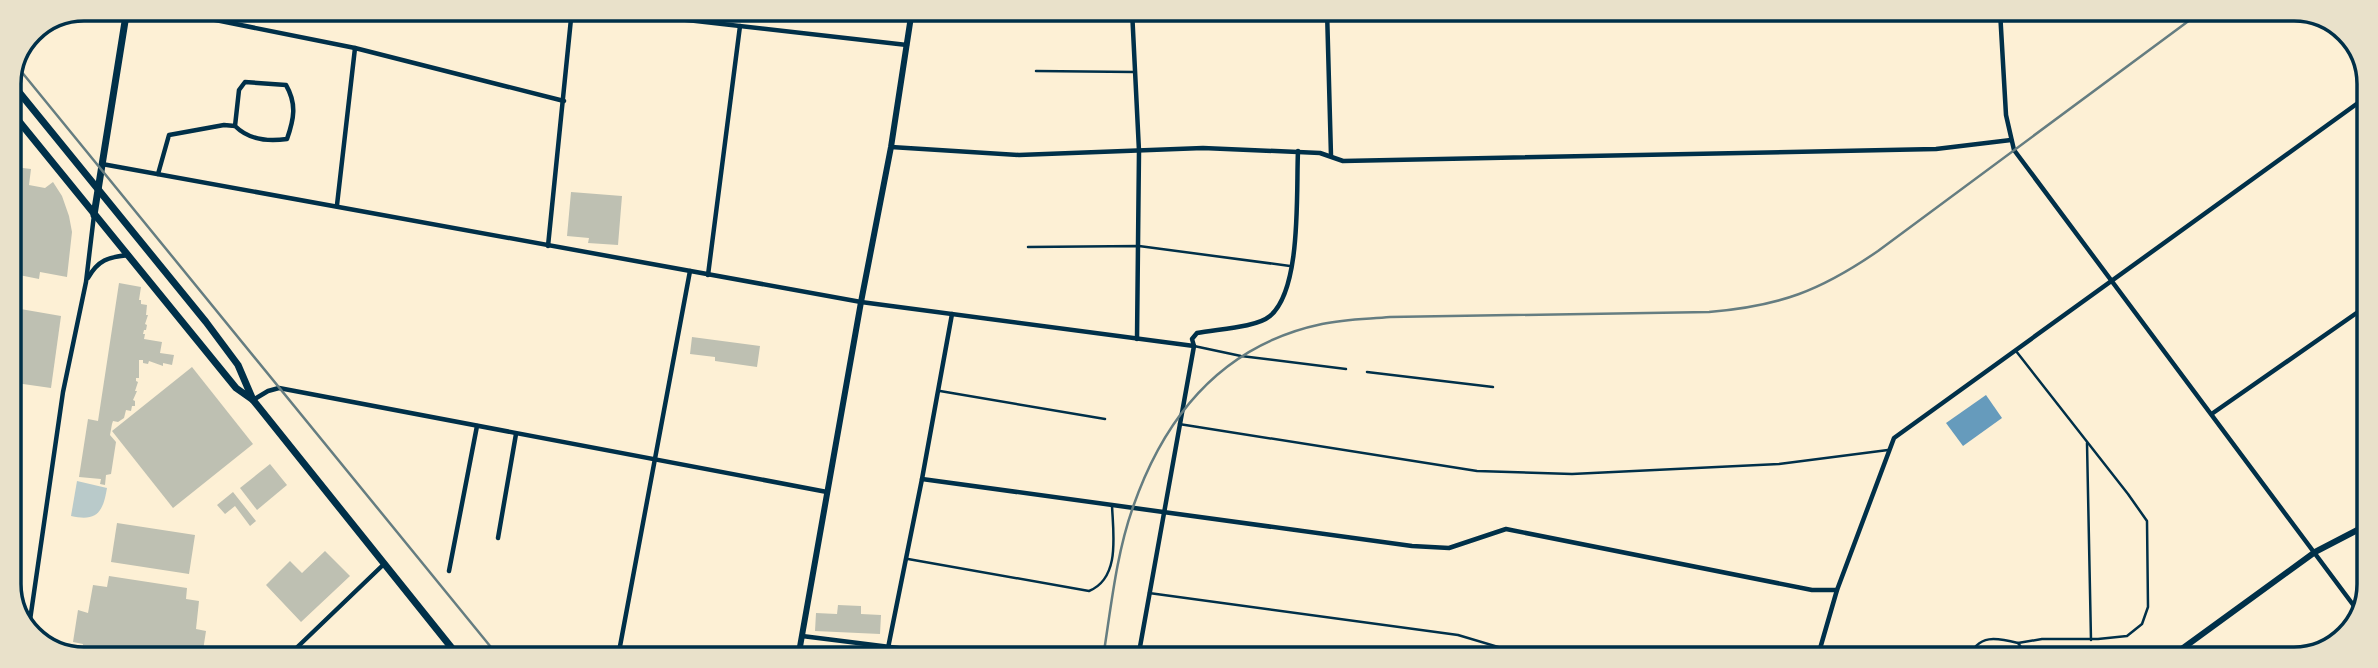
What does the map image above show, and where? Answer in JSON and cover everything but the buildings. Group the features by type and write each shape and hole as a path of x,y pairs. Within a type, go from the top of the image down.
{"main road":[{"path":"94,215 125,21"},
{"path":"21,95 169,275 238,365 253,400 451,647"},
{"path":"21,124 236,388 253,400"}],"street":[{"path":"221,21 355,48 564,101"},
{"path":"548,246 571,21"},
{"path":"696,21 907,44"},
{"path":"800,647 891,147 910,21"},
{"path":"1132,21 1139,151 1137,339"},
{"path":"1327,21 1331,157"},
{"path":"2001,21 2006,115 2014,150 2213,413 2353,605"},
{"path":"708,275 740,26"},
{"path":"337,205 355,48"},
{"path":"158,174 169,135 223,125 235,126 245,136 273,141 287,139 293,122 294,99 286,85 245,82 239,90 235,126"},
{"path":"1820,647 1837,590 1894,438 2357,104"},
{"path":"891,147 1019,155 1203,148 1320,153 1343,161 1936,149 2011,140"},
{"path":"1140,647 1194,346 1192,339 1197,333 1238,327 1268,318 1280,303 1287,290 1293,267 1298,151"},
{"path":"102,164 861,302 1194,346"},
{"path":"30,618 63,392 86,282 94,215"},
{"path":"86,282 101,261 112,256 129,255"},
{"path":"620,647 690,271"},
{"path":"2213,413 2357,313"},
{"path":"802,636 887,647 922,479 952,314"},
{"path":"253,400 279,388 828,492"},
{"path":"449,571 477,426"},
{"path":"498,538 516,434"},
{"path":"922,479 1412,547 1448,548 1506,529 1812,590 1837,590"},
{"path":"2187,646 2315,552 2357,530"},
{"path":"297,647 384,564"}],"lane":[{"path":"1036,71 1134,72"},
{"path":"1028,247 1139,246 1293,267"},
{"path":"1194,346 1241,356 1346,369"},
{"path":"1976,647 1993,637 2018,643 2042,639 2091,640 2127,636 2142,624 2148,607 2147,521 2016,351"},
{"path":"1367,372 1493,387"},
{"path":"936,391 1105,419"},
{"path":"1179,424 1491,472 1572,474 1779,464 1888,450"},
{"path":"2087,441 2091,640"},
{"path":"905,558 1089,591 1098,587 1106,578 1111,563 1112,505"},
{"path":"1149,593 1458,635 1498,647"},
{"path":"2018,643 2021,647"}],"shaded area":[{"path":"77,481 107,488 101,509 93,516 71,516"}],"water":[{"path":"1986,395 2002,418 1963,446 1946,423"}],"railway":[{"path":"1105,647 1122,544 1146,474 1180,414 1202,389 1227,367 1255,349 1286,334 1347,320 1709,312 1757,306 1798,294 1837,277 1878,251 2188,21"},
{"path":"22,72 491,647"}]}
